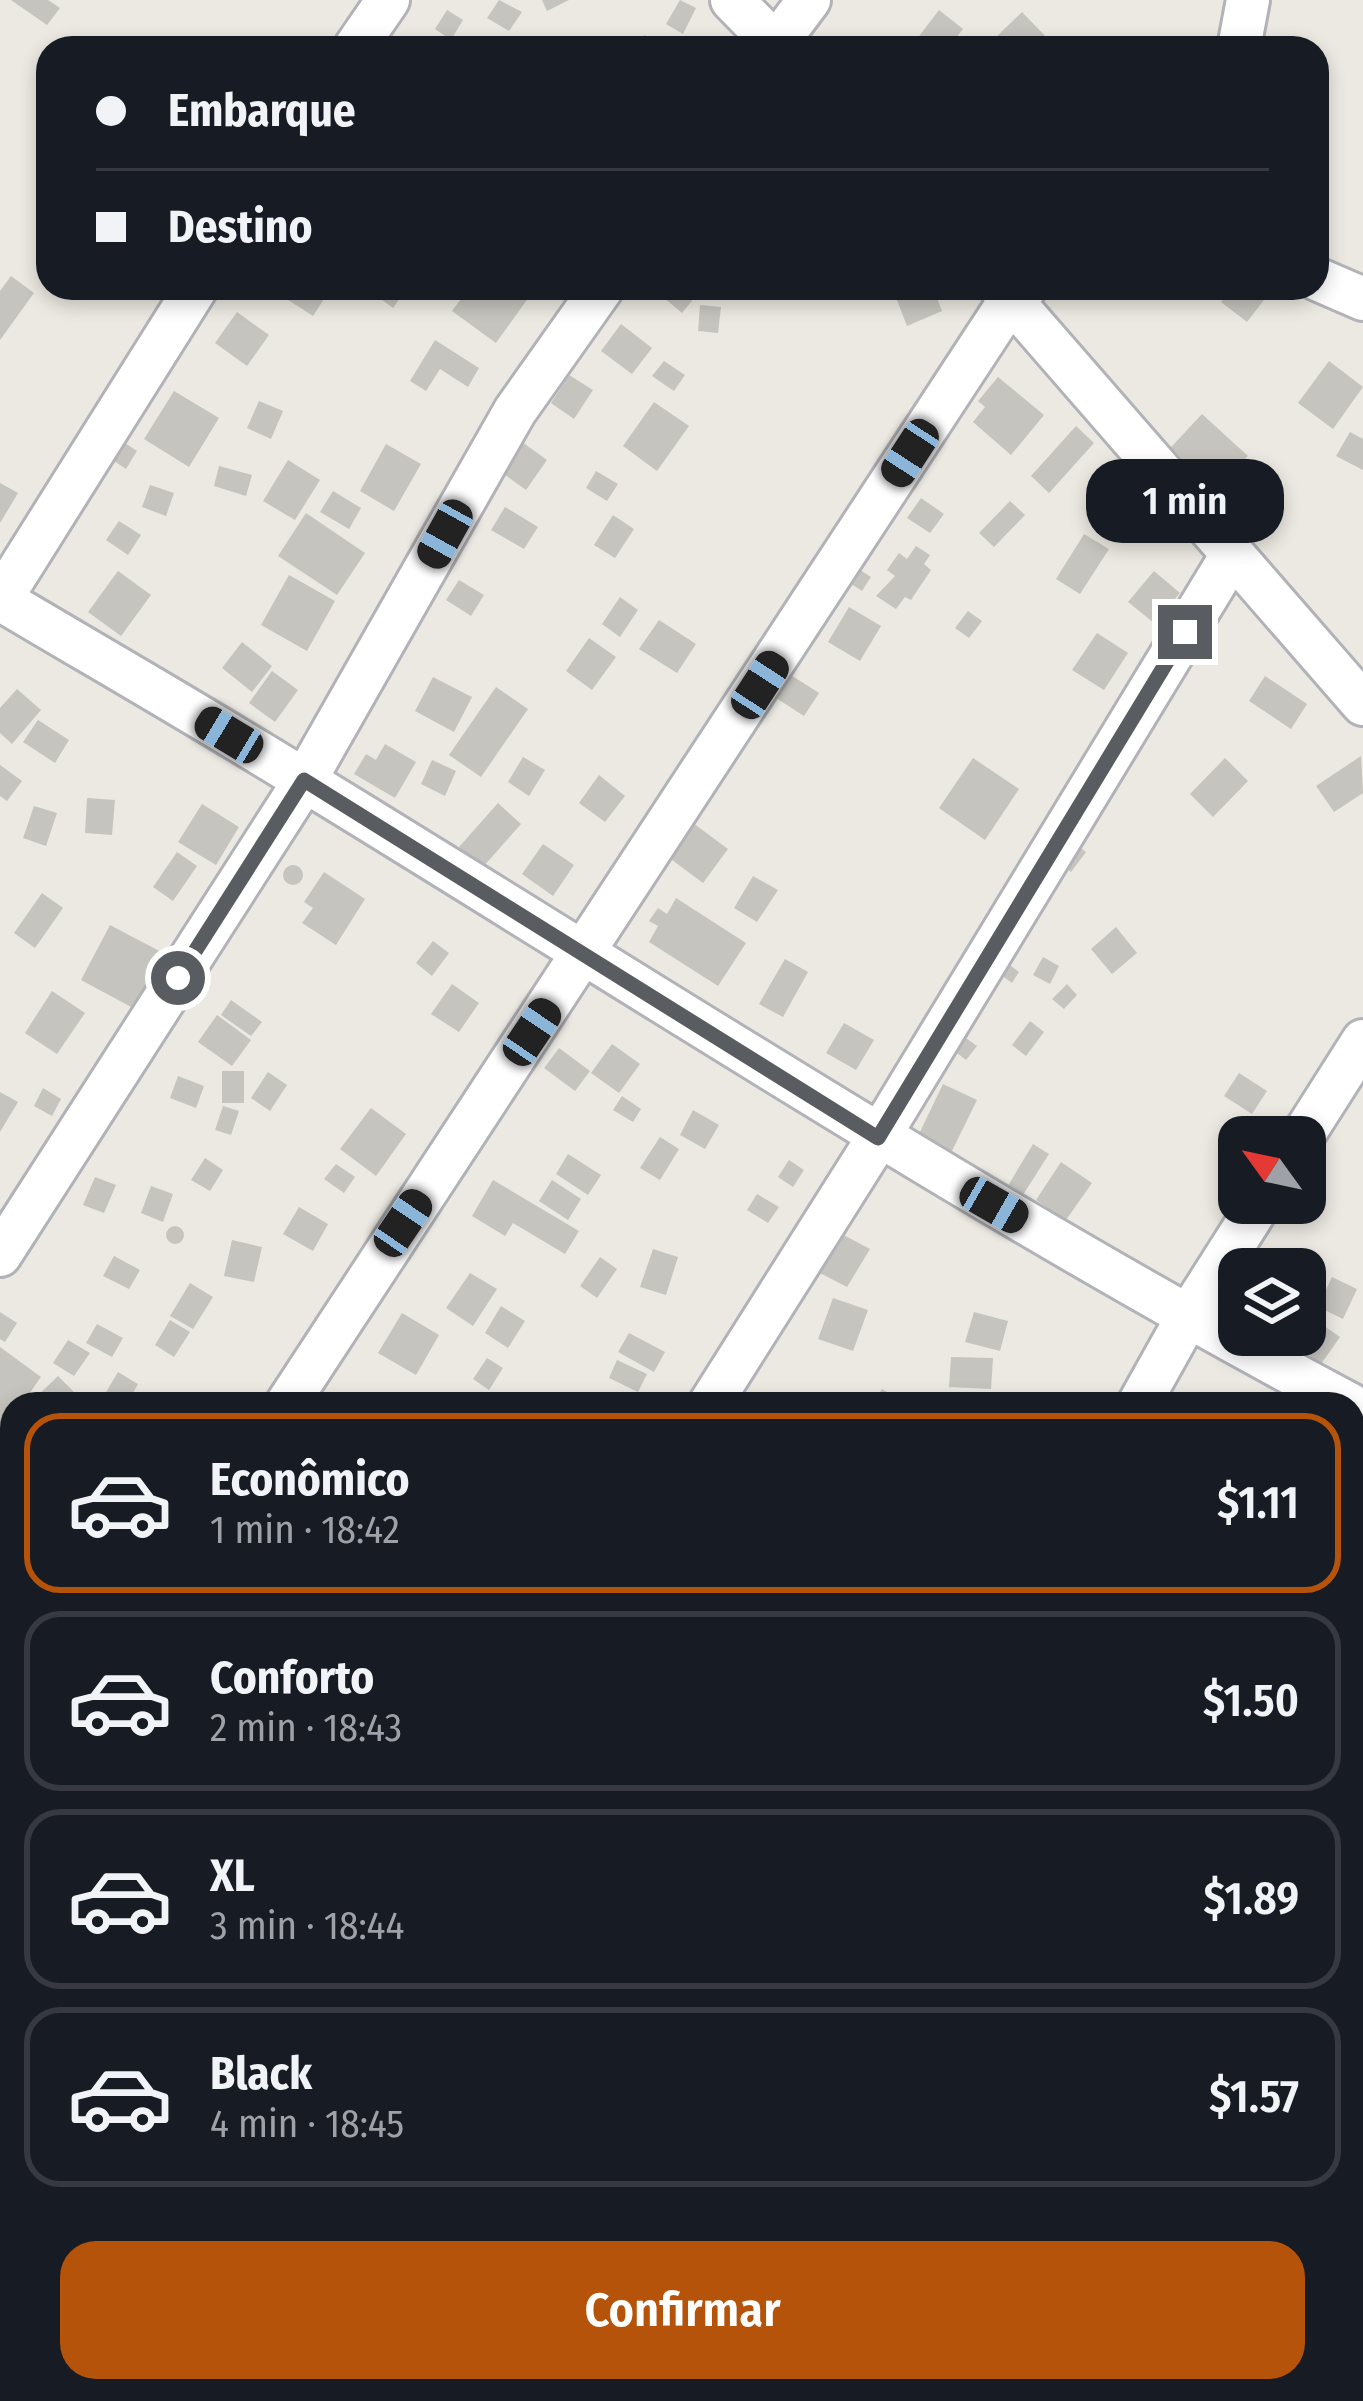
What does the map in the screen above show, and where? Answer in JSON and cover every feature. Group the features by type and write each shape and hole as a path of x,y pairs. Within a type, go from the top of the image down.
{"street":[{"path":"363,36 388,0"},
{"path":"732,0 766,36"},
{"path":"783,36 808,0"},
{"path":"1241,36 1248,0"},
{"path":"1329,284 1363,299"},
{"path":"188,300 0,599 304,780 878,1138 1186,1318 1326,1392"},
{"path":"0,1255 304,780 515,411 594,300"},
{"path":"295,1392 584,955 1007,300"},
{"path":"1019,300 1363,704"},
{"path":"718,1392 878,1138 1232,555"},
{"path":"1315,1116 1363,1041"},
{"path":"1146,1392 1246,1224"}],"building":[{"path":"11,0 48,0 60,8 47,25"},
{"path":"499,0 522,12 509,31 487,18"},
{"path":"542,0 569,0 547,11"},
{"path":"680,0 696,8 683,34 666,24"},
{"path":"447,10 463,20 453,36 435,29"},
{"path":"939,10 963,29 957,36 919,36"},
{"path":"1022,12 1045,36 997,36"},
{"path":"11,276 34,293 0,340 0,291"},
{"path":"288,300 323,300 313,316"},
{"path":"460,300 527,300 496,343 452,311"},
{"path":"667,300 693,300 682,313"},
{"path":"897,300 938,300 942,311 907,326"},
{"path":"1223,300 1264,300 1247,322"},
{"path":"700,305 721,307 718,333 698,331"},
{"path":"237,312 269,335 247,366 215,343"},
{"path":"621,324 652,348 632,374 601,351"},
{"path":"435,340 479,368 468,387 440,369 426,391 410,381"},
{"path":"664,361 685,375 674,391 652,376"},
{"path":"1329,361 1363,387 1333,429 1298,403"},
{"path":"569,375 593,390 574,419 551,403"},
{"path":"998,377 1044,415 1011,455 973,422 985,407 978,401"},
{"path":"174,391 219,418 189,467 144,439"},
{"path":"259,401 283,411 271,439 247,428"},
{"path":"654,402 689,426 657,471 623,446"},
{"path":"1202,414 1248,456 1206,500 1161,458"},
{"path":"1076,426 1094,443 1049,493 1031,476"},
{"path":"1350,432 1363,439 1363,470 1336,456"},
{"path":"113,435 137,451 126,469 102,453"},
{"path":"518,439 547,460 526,490 497,469"},
{"path":"386,444 421,464 394,511 360,491"},
{"path":"288,460 320,480 295,520 263,501"},
{"path":"219,466 252,475 246,496 214,486"},
{"path":"596,471 618,484 607,501 586,488"},
{"path":"0,483 18,493 0,523"},
{"path":"150,485 174,493 166,516 142,507"},
{"path":"333,491 361,508 349,529 320,512"},
{"path":"921,498 944,514 930,533 907,518"},
{"path":"1010,501 1025,515 994,547 979,533"},
{"path":"505,507 538,527 524,549 491,530"},
{"path":"306,513 365,553 337,595 278,556"},
{"path":"613,515 634,529 615,558 594,545"},
{"path":"119,521 141,535 128,555 106,540"},
{"path":"1084,534 1109,549 1080,594 1056,579"},
{"path":"916,546 930,555 924,564 931,570 911,600 905,597 896,609 876,596 895,576 887,570 899,553 907,559"},
{"path":"851,564 871,577 862,591 842,578"},
{"path":"118,571 151,595 121,636 88,612"},
{"path":"1154,571 1180,593 1154,623 1128,602"},
{"path":"289,575 335,601 307,651 261,625"},
{"path":"459,580 484,595 471,616 446,600"},
{"path":"620,597 638,610 620,637 602,624"},
{"path":"849,607 881,626 860,661 828,642"},
{"path":"968,611 982,621 969,638 955,628"},
{"path":"659,620 696,644 677,673 639,649"},
{"path":"1097,633 1128,653 1104,690 1072,670"},
{"path":"589,638 616,657 592,690 566,671"},
{"path":"242,642 272,666 252,692 222,668"},
{"path":"272,671 298,690 275,722 249,703"},
{"path":"791,675 819,693 804,716 776,698"},
{"path":"1265,676 1307,704 1291,729 1249,701"},
{"path":"433,677 472,697 454,732 415,711"},
{"path":"496,687 528,709 481,777 449,755"},
{"path":"17,689 41,710 12,744 0,733 0,708"},
{"path":"38,720 69,740 55,763 23,742"},
{"path":"385,744 416,762 395,798 354,774 366,754 376,760"},
{"path":"1361,756 1363,793 1334,812 1316,786"},
{"path":"523,757 545,770 529,796 508,782"},
{"path":"973,758 1019,789 985,840 939,808"},
{"path":"1225,758 1248,781 1213,817 1190,794"},
{"path":"432,760 456,771 445,796 421,784"},
{"path":"0,765 22,781 7,801 0,796"},
{"path":"599,775 625,796 605,822 579,803"},
{"path":"87,798 115,800 112,835 85,833"},
{"path":"498,803 521,824 483,867 459,847"},
{"path":"202,804 239,827 216,865 178,842"},
{"path":"34,806 57,813 46,846 23,838"},
{"path":"693,823 728,849 703,883 668,857"},
{"path":"543,844 574,865 553,896 522,874"},
{"path":"1078,846 1086,852 1071,872 1063,866"},
{"path":"177,852 197,866 173,901 153,887"},
{"path":"293,865 303,875 293,885 283,875"},
{"path":"324,872 365,899 336,945 302,923 313,908 304,902"},
{"path":"753,876 778,890 757,922 734,908"},
{"path":"42,893 63,908 35,948 14,933"},
{"path":"676,898 746,943 718,986 649,942 658,926 649,921 658,908 667,914"},
{"path":"110,925 165,954 135,1009 81,980"},
{"path":"1116,927 1137,953 1112,974 1091,949"},
{"path":"433,941 449,953 432,976 416,963"},
{"path":"1043,957 1059,966 1050,984 1033,975"},
{"path":"785,959 808,972 783,1017 759,1004"},
{"path":"1002,959 1019,972 1012,983 994,970"},
{"path":"452,984 479,1003 459,1032 431,1014"},
{"path":"1067,984 1077,995 1064,1009 1052,999"},
{"path":"52,991 85,1013 57,1054 25,1033"},
{"path":"231,1000 262,1022 251,1036 221,1015"},
{"path":"217,1015 251,1040 232,1066 198,1042"},
{"path":"1030,1021 1044,1032 1026,1056 1012,1045"},
{"path":"844,1023 874,1040 856,1070 826,1053"},
{"path":"963,1036 977,1046 966,1060 953,1050"},
{"path":"612,1044 640,1064 619,1093 591,1073"},
{"path":"559,1048 590,1071 575,1091 544,1068"},
{"path":"222,1071 244,1071 244,1103 222,1103"},
{"path":"268,1072 287,1085 270,1111 251,1098"},
{"path":"1239,1073 1267,1091 1252,1114 1224,1096"},
{"path":"178,1076 204,1086 196,1108 170,1098"},
{"path":"943,1084 977,1100 952,1151 919,1134"},
{"path":"43,1088 61,1099 52,1116 34,1106"},
{"path":"0,1092 18,1102 0,1132"},
{"path":"622,1096 641,1109 633,1122 613,1110"},
{"path":"223,1106 239,1111 231,1135 215,1130"},
{"path":"371,1108 406,1134 376,1176 340,1149"},
{"path":"693,1110 719,1125 705,1149 680,1135"},
{"path":"660,1137 679,1149 660,1180 640,1168"},
{"path":"1033,1144 1049,1154 1021,1198 1006,1189"},
{"path":"568,1154 601,1175 588,1195 556,1174"},
{"path":"205,1158 223,1170 210,1191 191,1180"},
{"path":"789,1160 804,1170 793,1187 778,1177"},
{"path":"1061,1162 1092,1183 1066,1220 1036,1200"},
{"path":"336,1164 355,1177 344,1193 324,1179"},
{"path":"95,1177 116,1185 104,1213 83,1205"},
{"path":"493,1180 579,1231 565,1254 513,1223 505,1236 472,1216"},
{"path":"552,1180 581,1199 568,1220 539,1201"},
{"path":"151,1186 173,1194 163,1222 141,1213"},
{"path":"757,1194 779,1207 768,1223 747,1210"},
{"path":"299,1207 328,1224 313,1251 283,1234"},
{"path":"175,1226 184,1235 175,1244 166,1235"},
{"path":"836,1231 870,1249 847,1287 814,1270"},
{"path":"232,1240 262,1247 254,1282 224,1276"},
{"path":"653,1249 678,1257 666,1295 640,1287"},
{"path":"114,1256 140,1270 129,1289 103,1276"},
{"path":"600,1257 617,1269 597,1298 580,1286"},
{"path":"470,1273 497,1289 473,1326 446,1308"},
{"path":"1332,1277 1357,1289 1343,1319 1326,1311 1326,1290"},
{"path":"190,1283 213,1297 193,1329 170,1316"},
{"path":"833,1298 868,1310 853,1351 818,1339"},
{"path":"501,1306 525,1321 508,1348 485,1333"},
{"path":"0,1312 17,1323 5,1342 0,1339"},
{"path":"974,1312 1008,1321 1000,1351 965,1342"},
{"path":"402,1313 439,1335 416,1375 378,1353"},
{"path":"170,1320 190,1332 174,1357 155,1345"},
{"path":"97,1324 123,1338 112,1357 86,1343"},
{"path":"1326,1327 1340,1337 1321,1364 1310,1356 1326,1356"},
{"path":"629,1333 665,1352 654,1372 618,1352"},
{"path":"68,1340 90,1353 74,1376 53,1363"},
{"path":"0,1347 41,1377 30,1392 0,1392"},
{"path":"951,1357 993,1358 991,1389 949,1387"},
{"path":"487,1358 503,1368 489,1390 473,1379"},
{"path":"617,1360 647,1374 638,1392 609,1378"},
{"path":"118,1372 138,1384 134,1392 106,1392"},
{"path":"58,1376 74,1392 41,1392"}],"route":[{"path":"178,978 304,780 878,1138 1185,632"}]}
